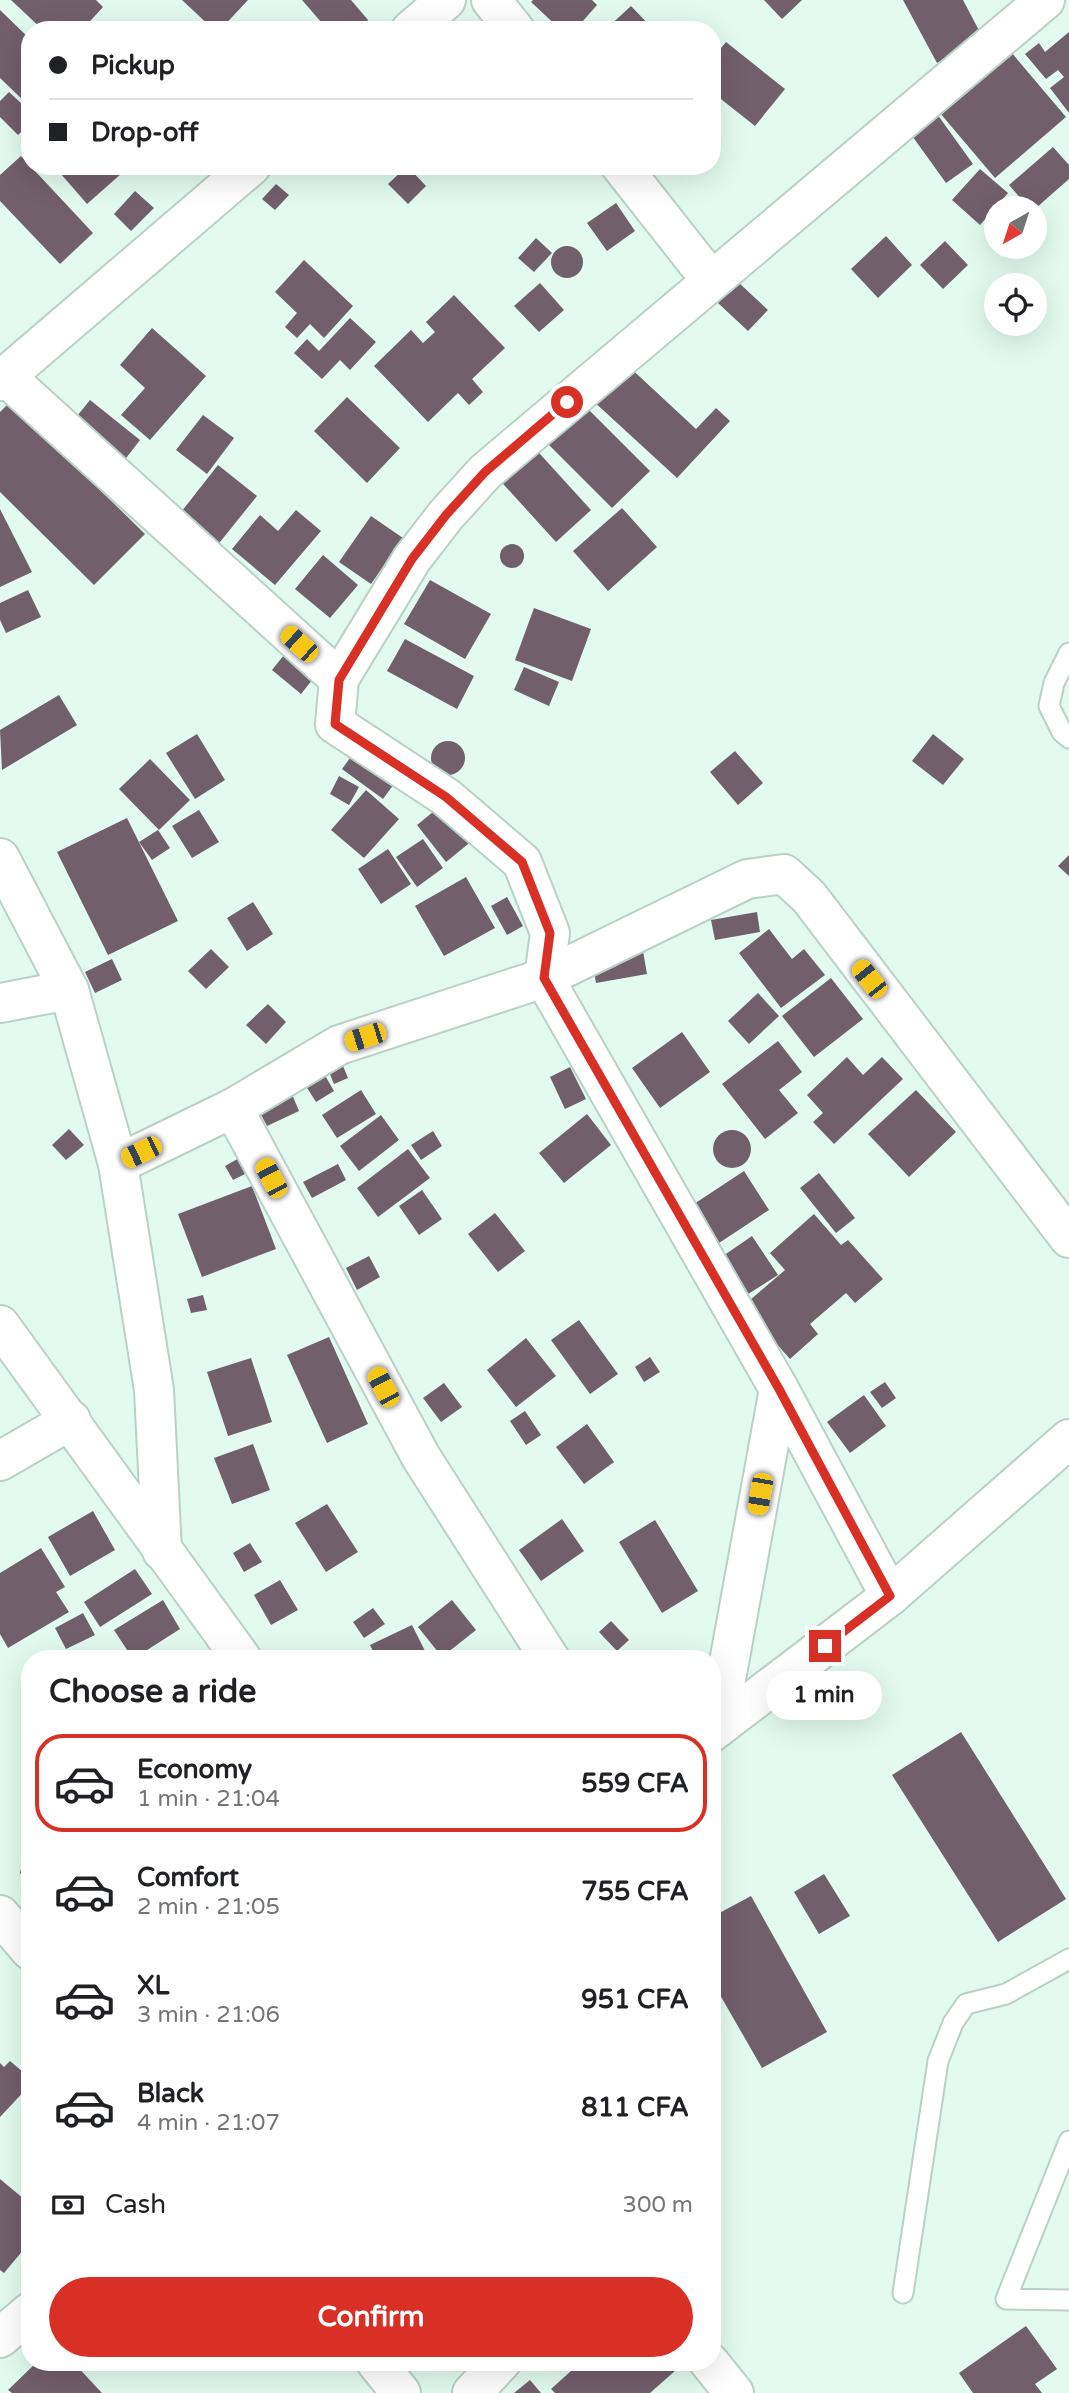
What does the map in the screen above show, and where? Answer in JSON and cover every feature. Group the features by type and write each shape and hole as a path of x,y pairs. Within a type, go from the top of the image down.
{"street":[{"path":"422,21 446,0"},
{"path":"491,0 507,21"},
{"path":"890,1596 779,1389 544,978 550,933 522,862 446,797 335,724 339,680 412,559 446,515 485,472 710,279 1045,0"},
{"path":"241,175 3,379 339,680"},
{"path":"628,175 710,279"},
{"path":"0,858 68,990 118,1164 154,1390 162,1552"},
{"path":"118,1164 233,1108 339,1045 544,978 747,879 784,874 808,897 1069,1238"},
{"path":"0,1003 68,990"},
{"path":"233,1108 421,1457 544,1650"},
{"path":"0,1325 235,1650"},
{"path":"721,1698 779,1389"},
{"path":"0,1461 71,1420"},
{"path":"721,1725 890,1596 1069,1439"},
{"path":"0,2339 21,2320"},
{"path":"383,2371 401,2393"},
{"path":"472,2393 493,2371"},
{"path":"716,2371 734,2393"}],"lane":[{"path":"1069,653 1055,683 1049,706 1062,732 1069,738"},
{"path":"903,2293 938,2060 953,2023 966,2004 1006,1994 1069,1959"},
{"path":"1069,2141 1006,2299 1069,2300"}],"building":[{"path":"11,0 96,0 103,7 90,21 33,21"},
{"path":"182,0 248,0 228,21 204,21"},
{"path":"302,0 351,0 368,20 367,21 320,21"},
{"path":"592,0 597,5 583,21 551,21 531,2"},
{"path":"764,0 802,0 782,19"},
{"path":"903,0 963,0 983,38 937,63"},
{"path":"631,6 645,21 615,21"},
{"path":"0,10 21,30 21,98 0,78"},
{"path":"1069,32 1069,113 1050,88 1064,77 1058,70 1046,79 1025,54 1039,43 1045,52"},
{"path":"726,42 785,89 755,126 721,99 721,48"},
{"path":"1011,52 1066,117 995,178 940,113"},
{"path":"9,92 21,103 21,132 18,135 0,117 0,101"},
{"path":"937,114 973,164 946,183 910,133"},
{"path":"1053,147 1069,165 1069,179 1047,198 1047,196 1019,196 1009,185"},
{"path":"21,156 21,175 39,175 93,233 60,264 0,201 0,175"},
{"path":"980,169 1008,193 1005,196 984,196 984,220 980,225 952,200"},
{"path":"62,175 120,175 87,204"},
{"path":"398,175 416,175 426,186 408,204 388,184"},
{"path":"276,184 289,195 275,210 262,199"},
{"path":"135,191 154,208 131,231 114,214"},
{"path":"616,203 635,231 607,251 587,223"},
{"path":"886,236 912,265 878,298 851,269"},
{"path":"536,238 552,253 534,272 518,258"},
{"path":"945,241 968,265 943,289 920,265"},
{"path":"567,246 579,250 583,262 579,274 567,278 555,274 551,262 555,250"},
{"path":"304,260 353,306 324,338 310,324 297,338 285,327 297,313 275,292"},
{"path":"738,282 768,310 748,331 718,303"},
{"path":"540,283 564,310 539,332 514,306"},
{"path":"454,295 505,348 472,379 483,392 469,405 458,393 428,422 374,366 411,330 423,343 435,332 426,322"},
{"path":"350,318 376,342 350,370 340,360 322,379 294,353 307,339 319,351"},
{"path":"152,328 206,376 150,440 121,415 145,388 120,365"},
{"path":"625,363 696,429 716,408 730,421 677,478 591,399"},
{"path":"347,397 400,448 367,483 314,431"},
{"path":"90,400 140,440 120,466 69,426"},
{"path":"579,400 650,471 612,508 541,437"},
{"path":"10,402 145,534 94,585 0,492 0,412"},
{"path":"203,415 234,438 207,474 176,450"},
{"path":"530,443 591,510 556,542 495,475"},
{"path":"218,465 257,496 216,547 178,516"},
{"path":"622,508 657,547 608,591 573,551"},
{"path":"0,509 32,572 0,587"},
{"path":"296,510 321,531 275,585 232,549 260,515 278,531"},
{"path":"371,516 403,538 371,584 339,562"},
{"path":"512,544 523,551 524,556 517,567 512,568 501,561 500,556 507,545"},
{"path":"323,555 358,585 330,618 295,589"},
{"path":"430,580 491,614 465,659 404,624"},
{"path":"28,590 41,617 6,633 0,620 0,603"},
{"path":"534,608 591,629 572,681 515,660"},
{"path":"405,639 474,676 457,709 387,671"},
{"path":"292,645 321,669 301,694 272,670"},
{"path":"524,667 559,682 549,706 514,690"},
{"path":"59,695 77,725 2,770 0,730"},
{"path":"197,734 225,780 195,799 166,753"},
{"path":"933,734 964,759 943,785 912,761"},
{"path":"448,741 460,746 465,758 460,770 448,775 436,770 431,758 436,746"},
{"path":"358,747 399,777 383,799 342,769"},
{"path":"735,751 763,783 738,805 710,772"},
{"path":"150,759 190,800 159,830 119,789"},
{"path":"339,776 359,787 349,805 330,794"},
{"path":"366,790 399,819 364,858 331,830"},
{"path":"444,803 473,840 446,862 417,825"},
{"path":"199,810 219,842 192,858 172,826"},
{"path":"127,818 178,921 108,955 57,852"},
{"path":"158,830 170,848 152,860 139,842"},
{"path":"423,839 443,868 417,887 396,857"},
{"path":"388,849 411,884 381,904 358,869"},
{"path":"1069,855 1069,876 1058,866"},
{"path":"466,877 495,928 444,956 415,906"},
{"path":"507,897 523,926 507,935 491,906"},
{"path":"253,902 273,934 247,951 227,918"},
{"path":"757,912 760,932 715,940 711,920"},
{"path":"769,929 792,959 804,949 825,975 781,1008 739,953"},
{"path":"211,949 229,967 206,989 188,971"},
{"path":"643,951 647,974 596,983 592,960"},
{"path":"112,959 122,980 95,993 85,972"},
{"path":"831,978 863,1019 814,1057 782,1016"},
{"path":"758,993 779,1016 749,1044 728,1021"},
{"path":"268,1004 286,1022 266,1044 246,1025"},
{"path":"682,1032 710,1072 660,1108 632,1068"},
{"path":"778,1041 802,1072 779,1090 798,1113 765,1139 722,1084"},
{"path":"847,1057 863,1075 882,1057 903,1079 834,1144 813,1122 823,1113 807,1095"},
{"path":"343,1066 348,1078 334,1084 329,1072"},
{"path":"570,1067 586,1099 565,1109 550,1077"},
{"path":"323,1072 334,1091 316,1102 304,1083"},
{"path":"361,1090 376,1114 337,1138 322,1115"},
{"path":"916,1090 956,1132 909,1177 868,1134"},
{"path":"291,1092 299,1111 267,1126 257,1107"},
{"path":"587,1114 611,1145 564,1183 539,1153"},
{"path":"381,1115 399,1140 359,1171 340,1146"},
{"path":"69,1129 84,1145 66,1160 52,1145"},
{"path":"732,1130 745,1136 751,1149 745,1162 732,1168 719,1162 713,1149 719,1136"},
{"path":"433,1131 442,1146 421,1160 411,1145"},
{"path":"408,1149 430,1178 378,1217 357,1188"},
{"path":"241,1157 249,1172 233,1180 225,1166"},
{"path":"338,1164 346,1180 312,1198 303,1182"},
{"path":"744,1171 769,1210 719,1243 694,1204"},
{"path":"819,1173 855,1218 836,1233 800,1188"},
{"path":"252,1186 276,1249 202,1277 178,1214"},
{"path":"422,1190 442,1219 419,1235 399,1206"},
{"path":"495,1213 525,1251 498,1272 468,1234"},
{"path":"814,1214 841,1245 848,1240 883,1279 855,1303 846,1293 810,1324 818,1334 790,1359 743,1306 785,1270 770,1253"},
{"path":"752,1236 778,1275 745,1296 720,1258"},
{"path":"369,1256 380,1277 357,1290 346,1268"},
{"path":"203,1295 207,1310 191,1313 187,1299"},
{"path":"579,1320 618,1374 590,1394 551,1340"},
{"path":"329,1337 368,1424 327,1443 287,1355"},
{"path":"526,1338 556,1376 516,1407 487,1370"},
{"path":"650,1357 660,1372 644,1382 635,1367"},
{"path":"251,1358 272,1422 228,1436 207,1372"},
{"path":"885,1382 896,1398 882,1408 870,1392"},
{"path":"444,1383 462,1407 441,1422 423,1398"},
{"path":"864,1395 886,1426 850,1453 827,1422"},
{"path":"525,1411 541,1435 526,1445 510,1421"},
{"path":"587,1424 614,1462 584,1484 556,1447"},
{"path":"253,1444 270,1490 232,1504 214,1458"},
{"path":"327,1504 358,1552 326,1572 295,1523"},
{"path":"93,1511 115,1550 70,1576 48,1537"},
{"path":"562,1519 584,1551 541,1581 519,1550"},
{"path":"655,1520 698,1591 662,1613 619,1542"},
{"path":"250,1543 262,1562 244,1572 233,1553"},
{"path":"41,1548 65,1587 56,1592 69,1612 8,1648 0,1634 0,1573"},
{"path":"135,1569 152,1594 100,1627 84,1602"},
{"path":"280,1580 298,1610 271,1625 254,1595"},
{"path":"163,1600 180,1629 147,1650 127,1650 114,1630"},
{"path":"452,1600 476,1630 451,1650 436,1650 418,1627"},
{"path":"373,1608 385,1624 364,1638 353,1622"},
{"path":"83,1613 95,1635 66,1649 55,1628"},
{"path":"611,1621 629,1640 616,1650 599,1632"},
{"path":"412,1625 424,1650 372,1650 370,1645"},
{"path":"961,1732 1066,1899 998,1942 892,1775"},
{"path":"824,1874 850,1916 819,1934 794,1892"},
{"path":"751,1896 827,2032 762,2068 721,1997 721,1912"},
{"path":"10,2061 21,2070 21,2095 0,2117 0,2063 4,2067"},
{"path":"0,2179 21,2196 21,2253 4,2273 0,2270"},
{"path":"1026,2326 1057,2369 1035,2384 1042,2393 973,2393 959,2373"},
{"path":"28,2371 81,2371 102,2393 12,2393 8,2390"},
{"path":"571,2371 675,2371 650,2393 555,2393 551,2389"},
{"path":"530,2380 541,2393 514,2393"}],"route":[{"path":"567,402 485,472 446,515 412,559 339,680 335,724 446,797 522,862 550,933 544,978 779,1389 890,1596 825,1646"}]}
